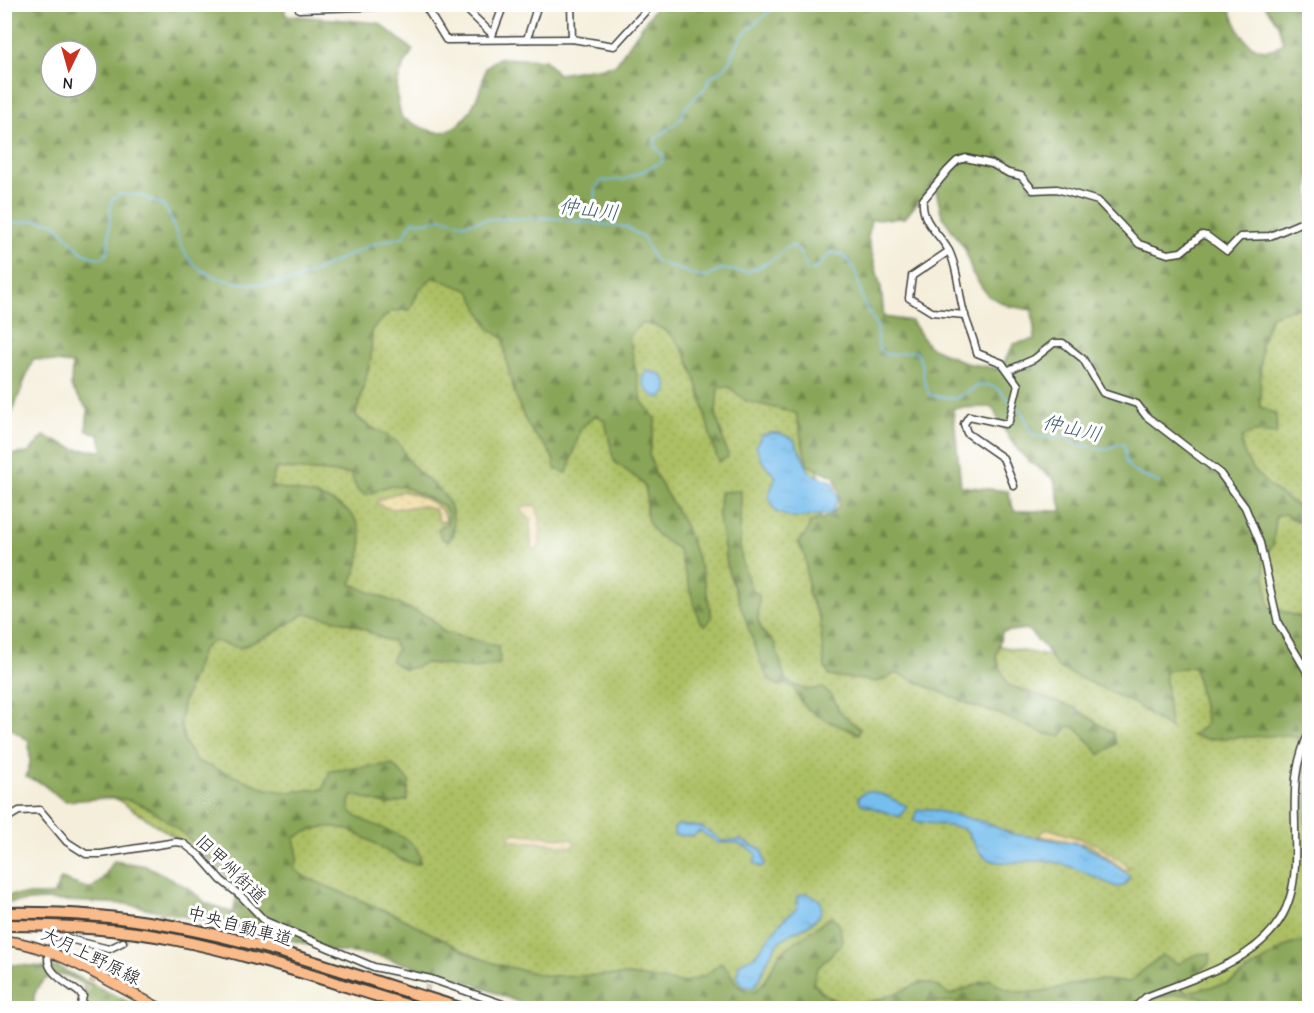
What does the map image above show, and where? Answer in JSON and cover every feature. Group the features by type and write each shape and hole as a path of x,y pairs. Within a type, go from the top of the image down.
{"highway":[{"name":"中央自動車道","path":"4,913 106,917 174,926 270,950 460,1008"},
{"name":"中央自動車道","path":"4,926 105,929 172,939 263,962 417,1008"}],"main road":[{"name":"大月上野原線","path":"4,940 29,944 49,952 160,1008"}],"street":[{"path":"300,4 299,9 352,5 425,5 446,40 492,36 572,39 614,46 652,4"},
{"path":"461,4 492,36"},
{"path":"492,36 504,4"},
{"path":"527,39 538,4"},
{"path":"571,4 572,39"},
{"path":"1014,486 1003,458 967,433 964,424 969,416 1000,424 1009,421 1018,385 1010,370 997,359 977,353 965,315 957,272 949,251 931,229 922,207 923,200 957,161 966,158 992,164 1008,173 1021,176 1033,190 1057,189 1098,201 1138,244 1168,254 1181,252 1202,235 1207,236 1227,251 1240,237 1270,236 1310,219"},
{"path":"949,251 912,276 909,298 932,312 965,315"},
{"path":"1010,370 1034,358 1054,343 1063,343 1083,359 1103,393 1137,404 1146,416 1219,472 1241,501 1256,529 1278,623 1310,676"},
{"path":"1134,1008 1146,997 1244,954 1266,938 1278,923 1291,897 1294,879 1294,776 1310,731"},
{"name":"旧甲州街道","path":"4,820 19,811 40,810 67,843 76,850 93,855 160,844 183,843 200,855 221,880 241,896 264,921 374,968 514,1008"},
{"path":"80,1008 83,996 52,971 48,962 49,952 55,943 69,939 109,949 123,942"}],"green space":[{"path":"5,5 285,5 285,15 379,23 413,50 398,83 397,98 402,118 418,126 441,132 455,127 468,114 478,96 486,67 499,58 545,60 558,74 615,65 657,5 1229,5 1241,33 1254,47 1262,50 1272,49 1283,43 1278,24 1264,5 1309,5 1309,307 1292,309 1271,316 1261,343 1260,407 1276,414 1277,434 1253,432 1242,438 1243,450 1256,472 1276,492 1309,513 1309,528 1284,514 1276,516 1273,545 1263,558 1269,607 1309,620 1309,744 1290,735 1207,739 1192,736 1207,724 1194,666 1165,671 1170,729 1133,703 1057,667 1044,647 1027,629 1002,632 996,658 1008,685 1075,708 1113,733 1116,744 1100,755 1077,728 1068,726 1061,737 1040,732 896,673 878,682 829,676 824,664 820,619 809,596 805,556 798,542 807,532 810,522 828,516 837,507 839,494 834,476 807,465 796,413 746,401 729,387 718,388 716,414 728,457 719,462 695,378 686,356 675,339 660,328 640,324 629,336 642,402 656,419 649,454 656,476 685,525 702,571 712,618 705,626 699,620 678,549 660,537 651,527 646,515 645,487 614,461 605,421 596,415 581,428 567,473 555,469 550,452 528,426 523,415 510,374 504,339 489,329 470,291 433,277 419,290 410,310 391,311 372,329 371,359 356,415 364,423 398,443 407,459 440,490 450,507 454,534 448,541 441,538 438,529 447,523 448,514 443,505 405,487 388,486 367,495 357,490 351,474 276,468 271,486 315,495 333,502 347,510 357,522 361,537 360,558 351,584 431,618 444,632 498,646 500,664 473,668 426,663 405,670 391,661 397,649 393,641 345,622 304,614 274,633 240,648 213,641 202,650 183,704 180,723 185,743 196,761 267,789 286,792 323,789 330,771 392,764 409,781 407,800 388,805 354,795 349,806 353,814 364,821 408,841 418,851 420,864 404,861 365,838 333,827 308,831 294,838 298,857 294,869 307,878 398,916 470,954 496,964 547,976 629,975 683,983 706,975 720,963 726,967 741,988 755,992 765,981 780,953 832,916 840,926 842,943 817,969 813,982 832,999 852,1004 875,1001 920,983 936,986 950,995 990,979 1000,986 1024,992 1050,990 1091,980 1129,982 1162,955 1178,964 1197,954 1211,953 1209,963 1179,988 1187,992 1229,983 1291,943 1309,942 1309,1008 1220,1008 1209,999 1176,994 1111,1008 986,1008 986,1002 931,1002 915,1008 544,1008 527,1006 472,983 378,956 334,951 126,904 43,900 5,903 5,895 53,895 61,879 90,889 101,881 114,861 147,866 190,889 206,903 233,913 238,890 170,823 139,804 117,798 64,801 41,783 26,777 30,763 29,741 5,725 5,455 28,453 44,436 75,449 103,451 99,435 86,430 88,410 71,387 72,364 33,359 5,427","holes":["934,182 942,216 965,249 972,273 988,296 1009,306 1032,310 1035,339 1014,344 1000,369 966,363 928,346 912,321 884,317 881,288 868,238 871,220 905,218","992,407 1005,431 1023,456 1054,479 1062,511 1014,511 1008,491 961,486 953,408"]},
{"path":"408,259 744,334 818,444 822,570 995,645 1138,675 1231,351 1309,262 1309,984 1270,1000 981,1008 648,1008 313,928 48,754 245,464"},
{"path":"741,491 742,562 751,589 759,595 758,620 763,633 774,642 786,681 806,690 823,688 833,697 839,711 860,729 859,734 812,712 798,697 794,688 784,684 779,686 770,681 763,669 728,570 719,519 720,492"},
{"path":"1309,744 1309,822 1305,823 1302,783"},
{"path":"4,964 60,968 140,1008 80,1008 85,985 64,975 57,975 40,984 35,995 35,1008 5,1008"}],"sand":[{"path":"402,491 436,505 441,509 446,521 440,522 435,510 428,507 392,509 377,503 378,500"},
{"path":"535,505 537,508 540,521 540,543 536,551 531,548 530,519 521,512 522,508"},
{"path":"1047,828 1096,844 1129,867 1125,870 1090,845 1038,836"},
{"path":"514,833 570,839 575,845 570,847 511,841 508,837"}],"water":[{"path":"648,371 659,373 667,382 667,392 660,398 650,393 645,387 643,376"},
{"path":"779,433 794,439 810,473 833,482 838,499 831,514 792,518 776,512 768,497 776,477 762,461 756,446 762,435"},
{"path":"867,791 884,795 907,806 900,817 861,804 858,797"},
{"path":"929,809 984,822 1012,834 1077,843 1098,853 1130,876 1124,886 1116,887 1082,871 1047,861 1009,863 988,859 983,856 962,828 913,821 918,810"},
{"path":"678,825 702,827 722,841 741,840 762,850 765,864 762,867 755,864 756,853 738,843 718,843 700,831 693,836 674,835 674,828"},
{"path":"806,893 820,900 820,914 815,920 777,944 754,988 742,986 737,978 739,963 754,957 783,920 797,908 797,896"}],"waterway":[{"path":"579,222 595,207 596,188 602,181 624,180 662,162 664,157 654,145 655,139 680,120 685,108 705,88 711,76 727,65 742,37 778,4"},
{"name":"仲山川","path":"4,224 37,220 55,223 80,251 92,257 103,258 108,251 111,201 119,194 142,196 164,206 186,254 200,269 225,280 255,284 284,283 296,280 375,243 403,237 413,221 426,222 441,218 465,224 488,219 552,218 626,227 643,237 654,260 697,276 708,277 721,269 748,272 771,261 791,245 799,251 808,271 816,269 832,252 841,255 853,266 866,308 876,324 878,345 882,352 889,355 917,353 930,395 955,399 980,385 988,385 998,389 1011,402"},
{"name":"仲山川","path":"1015,405 1022,412 1035,437 1063,436 1072,443 1105,450 1118,444 1124,444 1126,463 1134,472 1160,483"}],"tunnel":[{"path":"123,942 168,913"},
{"path":"83,1000 109,949"},
{"path":"422,1008 428,985"}]}
